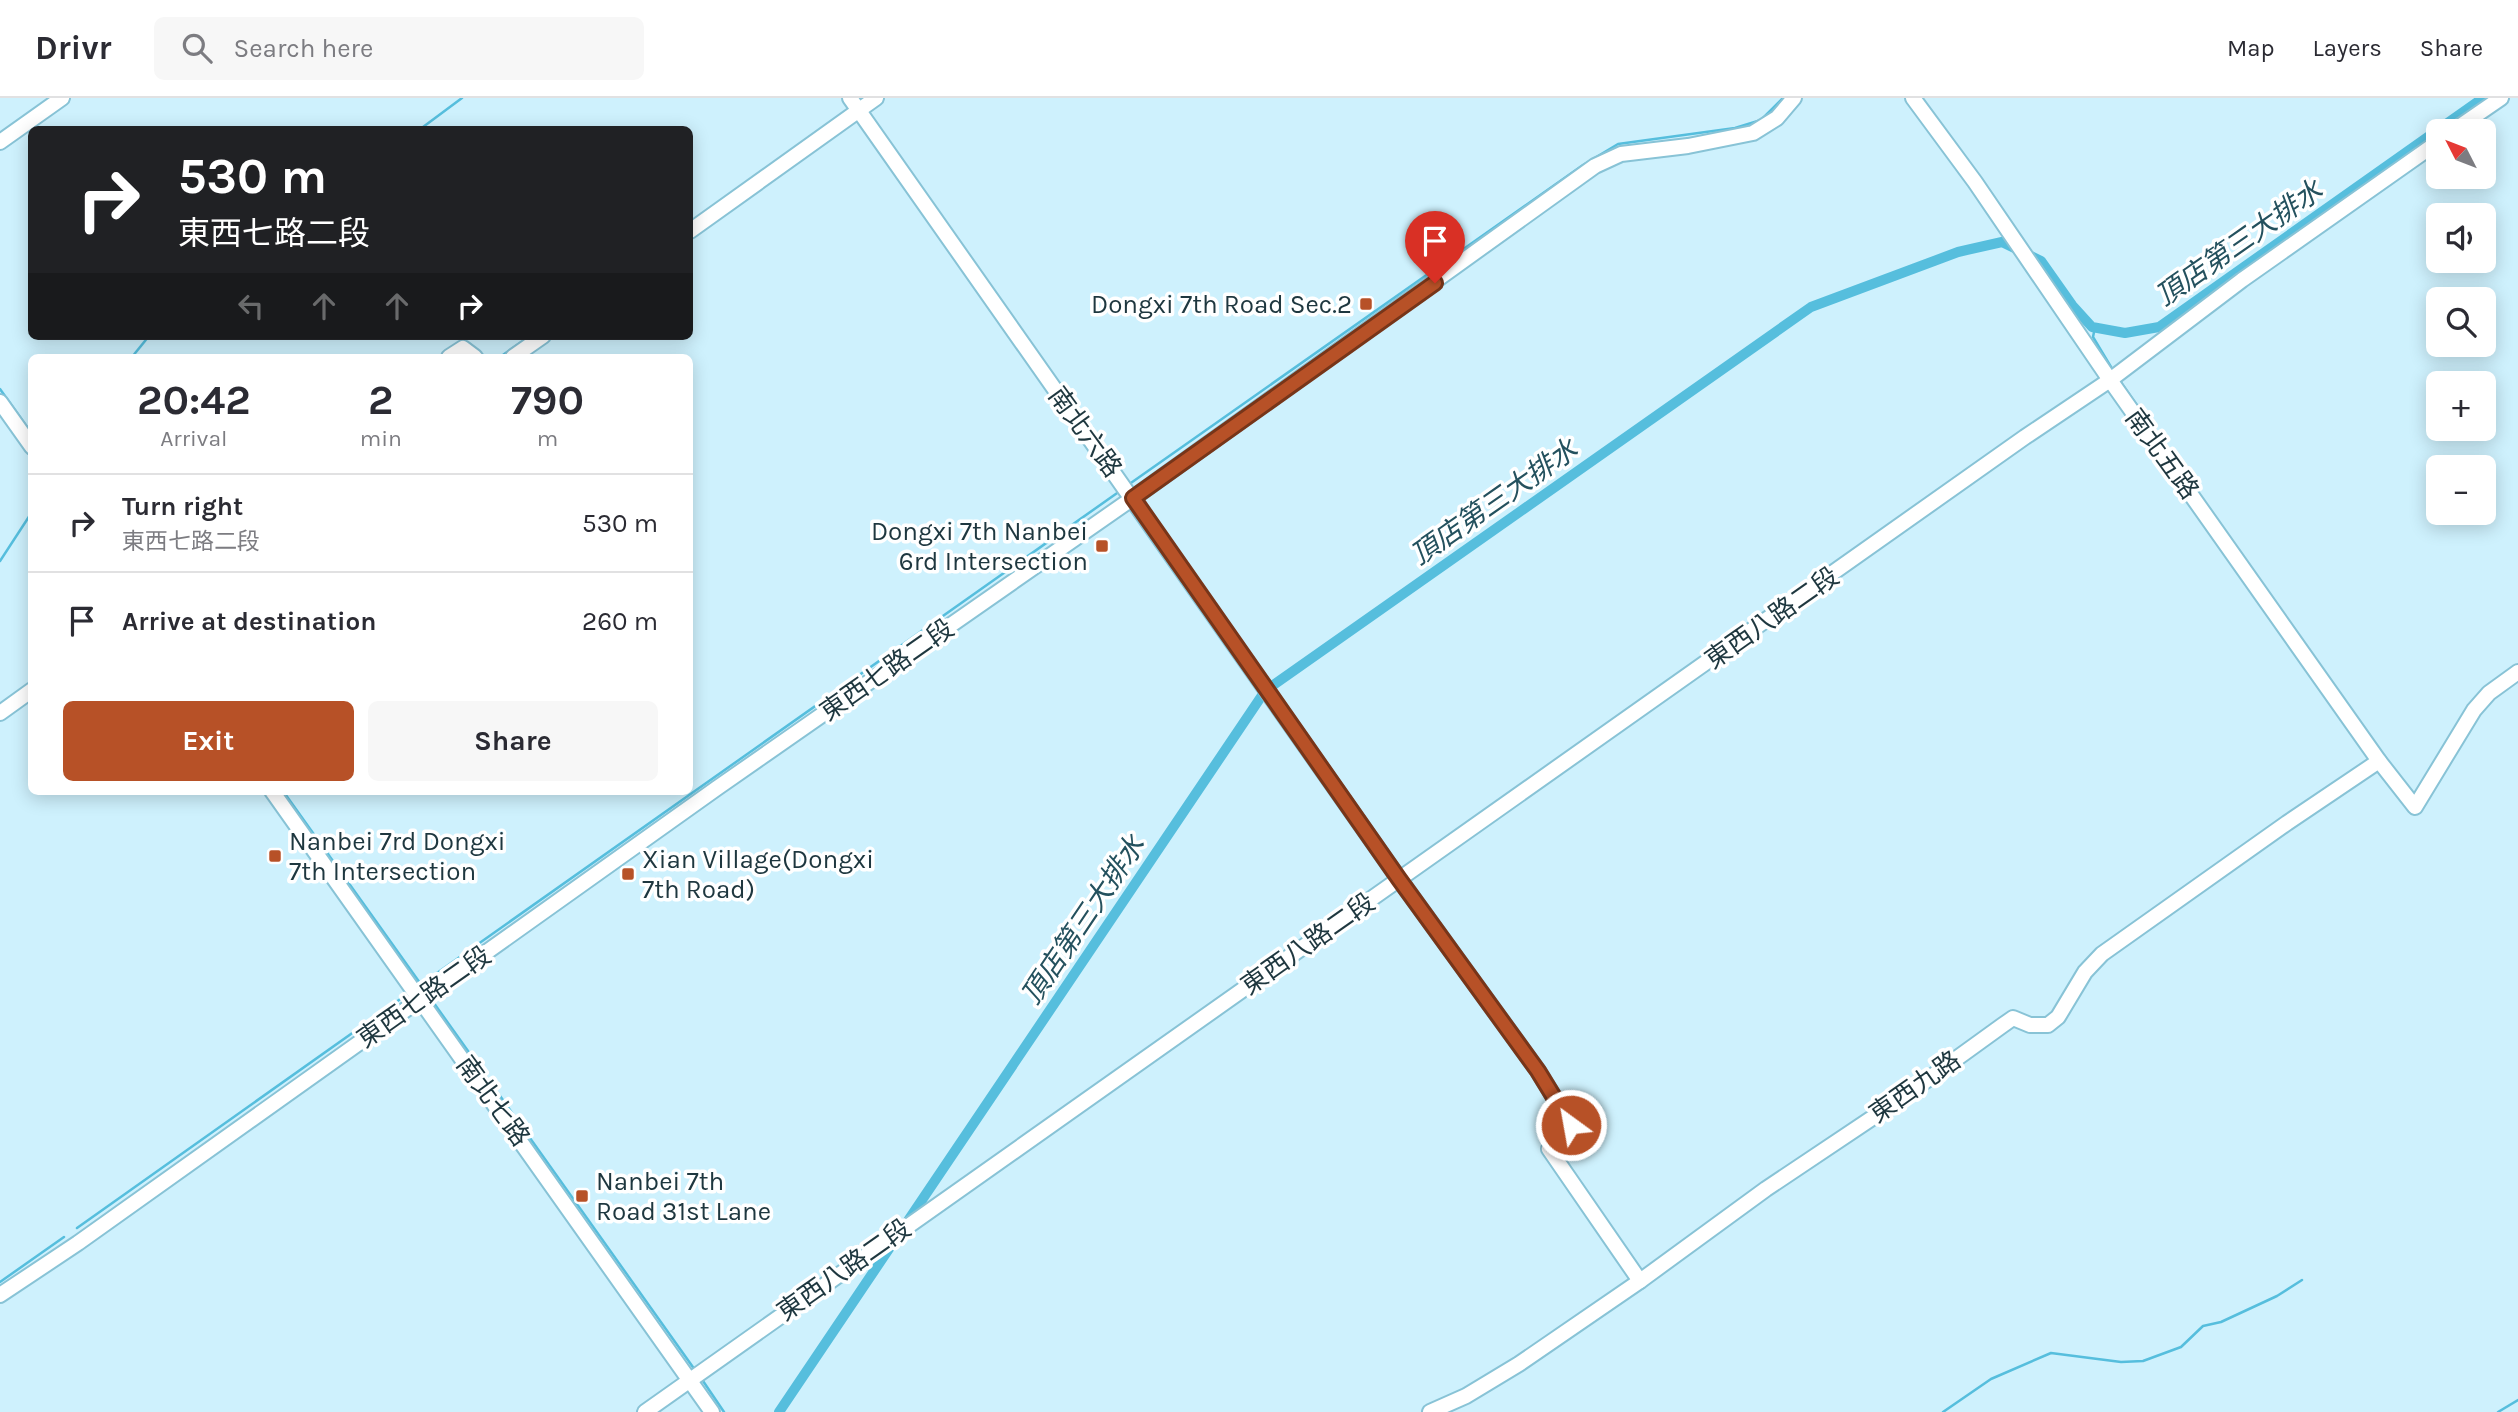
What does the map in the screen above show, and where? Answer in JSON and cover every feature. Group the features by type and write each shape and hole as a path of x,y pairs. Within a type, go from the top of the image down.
{"street":[{"path":"0,142 62,98"},
{"path":"693,229 855,104 876,98"},
{"name":"東西七路二段","path":"0,1295 78,1243 726,782 1133,498 1595,166 1621,155 1688,146 1753,133 1777,118 1794,98"},
{"name":"南北五路","path":"1913,98 1975,182 2110,380 2379,761 2415,807 2474,710 2489,693 2518,672"},
{"path":"2470,119 2501,98"},
{"name":"南北六路","path":"855,104 1399,879 1538,1071 1571,1125 1549,1149 1640,1280"},
{"name":"東西八路二段","path":"645,1412 2025,437 2110,380 2242,280 2426,150"},
{"path":"517,354 536,340"},
{"path":"454,354 463,348 471,354"},
{"path":"0,402 28,441"},
{"path":"0,713 28,693"},
{"name":"東西九路","path":"1430,1412 1466,1396 1519,1364 2013,1018 2030,1025 2048,1025 2058,1017 2085,972 2102,954 2379,761"},
{"name":"南北七路","path":"275,795 712,1412"}],"waterway":[{"path":"424,126 462,98"},
{"path":"1128,485 1583,165 1618,144 1735,128 1761,120 1783,98"},
{"name":"頂店第三大排水","path":"779,1412 1265,691 1811,307 1958,252 2002,242 2041,261 2072,305 2092,327 2125,333 2159,327 2483,98"},
{"path":"2095,327 2093,337 2114,372"},
{"path":"134,354 146,340"},
{"path":"504,354 524,340"},
{"path":"478,352 482,354"},
{"path":"2120,381 2202,499"},
{"path":"0,389 28,428"},
{"path":"693,792 1120,491"},
{"path":"0,561 28,518"},
{"path":"286,795 425,990"},
{"path":"420,985 689,795"},
{"path":"77,1228 406,995"},
{"path":"431,999 695,1370"},
{"path":"0,1282 64,1237"},
{"path":"1943,1412 1991,1379 2051,1353 2121,1362 2143,1361 2181,1347 2203,1326 2221,1322 2277,1296 2302,1280"},
{"path":"701,1378 724,1412"},
{"path":"2498,1412 2518,1400"}],"place":[{"name":"Dongxi 7th Road Sec.2","path":"1366,304"},
{"name":"Dongxi 7th Nanbei 6rd Intersection","path":"1102,546"},
{"name":"Nanbei 7rd Dongxi 7th Intersection","path":"275,856"},
{"name":"Xian Village(Dongxi 7th Road)","path":"628,874"},
{"name":"Nanbei 7th Road 31st Lane","path":"582,1196"}],"route":[{"path":"1435,283 1133,498 1399,879 1538,1071 1571,1125"}]}
